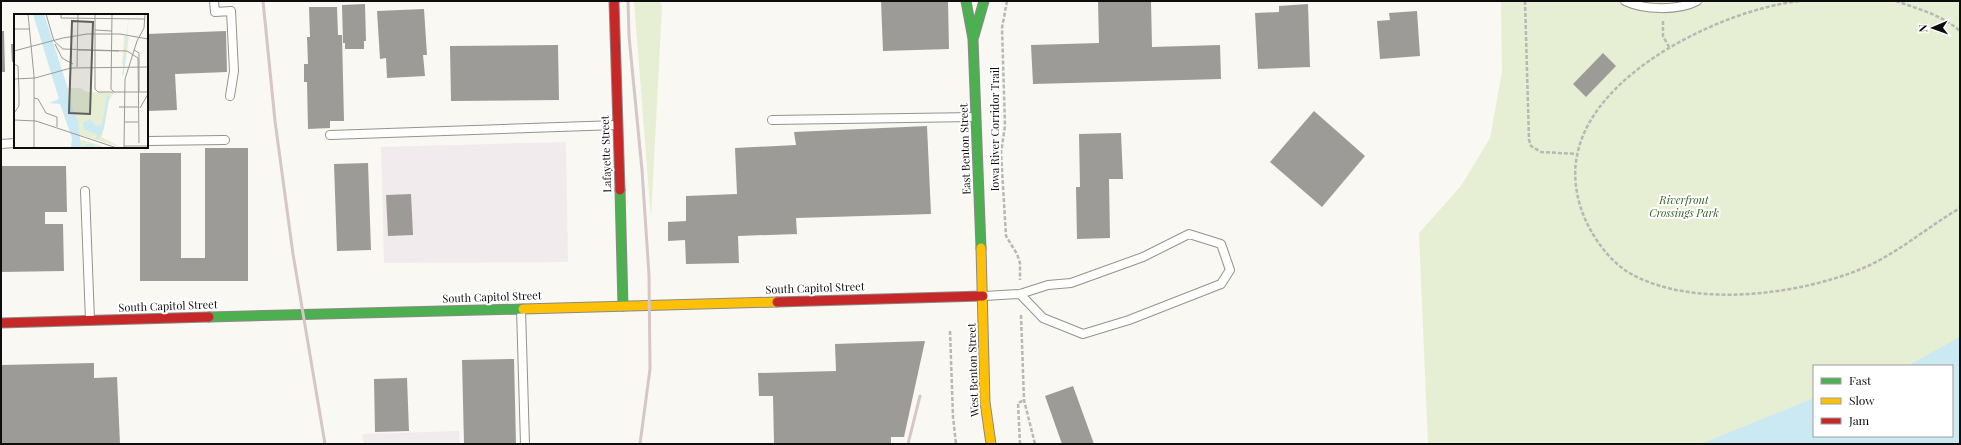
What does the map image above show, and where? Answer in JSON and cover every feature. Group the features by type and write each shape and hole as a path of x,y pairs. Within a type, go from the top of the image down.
{"street":[{"name":"Lafayette Street","path":"614,1 622,306"},
{"name":"East Benton Street","path":"966,1 973,39 983,296"},
{"path":"973,39 984,1"},
{"name":"South Capitol Street","path":"1,323 983,296"},
{"name":"West Benton Street","path":"983,296 985,402 991,444"}],"lane":[{"path":"214,1 215,12 231,11 234,71 230,96"},
{"path":"1625,1 1651,8 1662,8 1697,1"},
{"path":"772,120 975,117"},
{"path":"330,135 618,125"},
{"path":"148,141 224,140"},
{"path":"1,144 14,143"},
{"path":"84,191 90,320"},
{"path":"983,296 1020,294 1048,285 1071,283 1143,257 1189,234 1221,244 1230,270 1221,284 1129,320 1083,334 1043,318 1020,294"},
{"path":"522,309 525,444"}],"path":[{"name":"Iowa River Corridor Trail","path":"1007,1 1002,28 1005,126 1001,153 1006,236 1017,254 1020,263 1024,400 1035,444"},
{"path":"1525,1 1529,140 1531,146 1541,152 1577,154"},
{"path":"1798,1 1750,11 1699,31 1669,47 1650,60 1607,99 1587,127 1577,154 1575,167 1578,200 1584,219 1603,249 1631,274 1649,283 1692,292 1720,294 1771,293 1797,289 1837,278 1884,258 1960,208"},
{"path":"1896,1 1939,17 1960,31"},
{"path":"1662,8 1663,36 1669,47"},
{"path":"950,331 953,417 956,444"},
{"path":"1020,444 1018,404 1024,400"}],"shaded area":[{"path":"566,142 568,262 384,263 381,147"},
{"path":"459,431 460,444 364,444 362,434"}],"green space":[{"path":"634,1 660,1 662,6 651,218"},
{"name":"Riverfront Crossings Park","path":"1501,1 1960,1 1960,369 1953,365 1813,365 1813,428 1774,444 1428,444 1419,233 1461,186 1490,138 1502,72"}],"water":[{"path":"1960,337 1960,444 1701,444 1813,398 1813,437 1953,437 1953,365 1909,365"}],"building":[{"path":"881,1 948,1 949,49 883,51"},
{"path":"1098,1 1151,1 1152,47 1220,45 1221,79 1033,84 1031,45 1099,43"},
{"path":"365,4 366,41 364,41 364,49 345,49 345,43 343,43 342,5"},
{"path":"1308,4 1310,67 1258,69 1255,13 1279,12 1279,6"},
{"path":"309,7 337,7 338,35 342,35 344,121 330,121 330,128 308,129 307,82 304,82 304,64 308,64 307,37 310,37"},
{"path":"424,9 427,55 423,55 425,76 387,78 386,58 380,59 377,11"},
{"path":"1417,11 1420,56 1380,59 1377,21 1390,20 1389,13"},
{"path":"1,31 4,31 5,72 1,72"},
{"path":"226,31 227,72 175,74 177,110 148,111 148,34"},
{"path":"11,44 14,44 14,62 12,62"},
{"path":"558,45 559,100 451,101 450,46"},
{"path":"1603,53 1616,66 1586,97 1573,84"},
{"path":"1314,111 1365,156 1322,207 1270,162"},
{"path":"927,126 931,214 796,218 797,234 738,236 739,263 686,264 685,240 668,241 668,222 686,221 686,196 737,194 735,148 796,145 794,132"},
{"path":"1121,133 1123,179 1109,179 1110,238 1077,239 1076,187 1080,187 1079,134"},
{"path":"205,148 248,148 248,281 140,281 140,153 181,153 181,258 205,258"},
{"path":"368,163 371,250 337,251 334,164"},
{"path":"1,166 66,166 67,212 45,212 45,224 63,224 64,271 1,272"},
{"path":"411,194 413,235 388,236 386,195"},
{"path":"925,341 904,437 891,437 891,444 774,444 773,396 759,396 758,373 836,371 835,344"},
{"path":"514,359 516,444 464,444 462,360"},
{"path":"94,363 94,378 117,377 120,444 1,444 1,365"},
{"path":"407,378 409,431 375,432 374,379"},
{"path":"1073,386 1094,444 1062,444 1045,396"}],"railway":[{"path":"263,1 275,121 293,254 325,444"},
{"path":"628,1 629,36 642,170 649,275 650,369 640,444"},
{"path":"908,444 920,396"}],"traffic: fast":[{"path":"966,1 973,39 981,248"},
{"path":"974,36 984,1"},
{"path":"620,190 623,306"},
{"path":"209,317 523,309"}],"traffic: slow":[{"path":"981,248 985,402 991,444"},
{"path":"523,309 777,302"}],"traffic: jam":[{"path":"614,1 620,190"},
{"path":"777,302 983,296"},
{"path":"1,323 209,317"}]}
